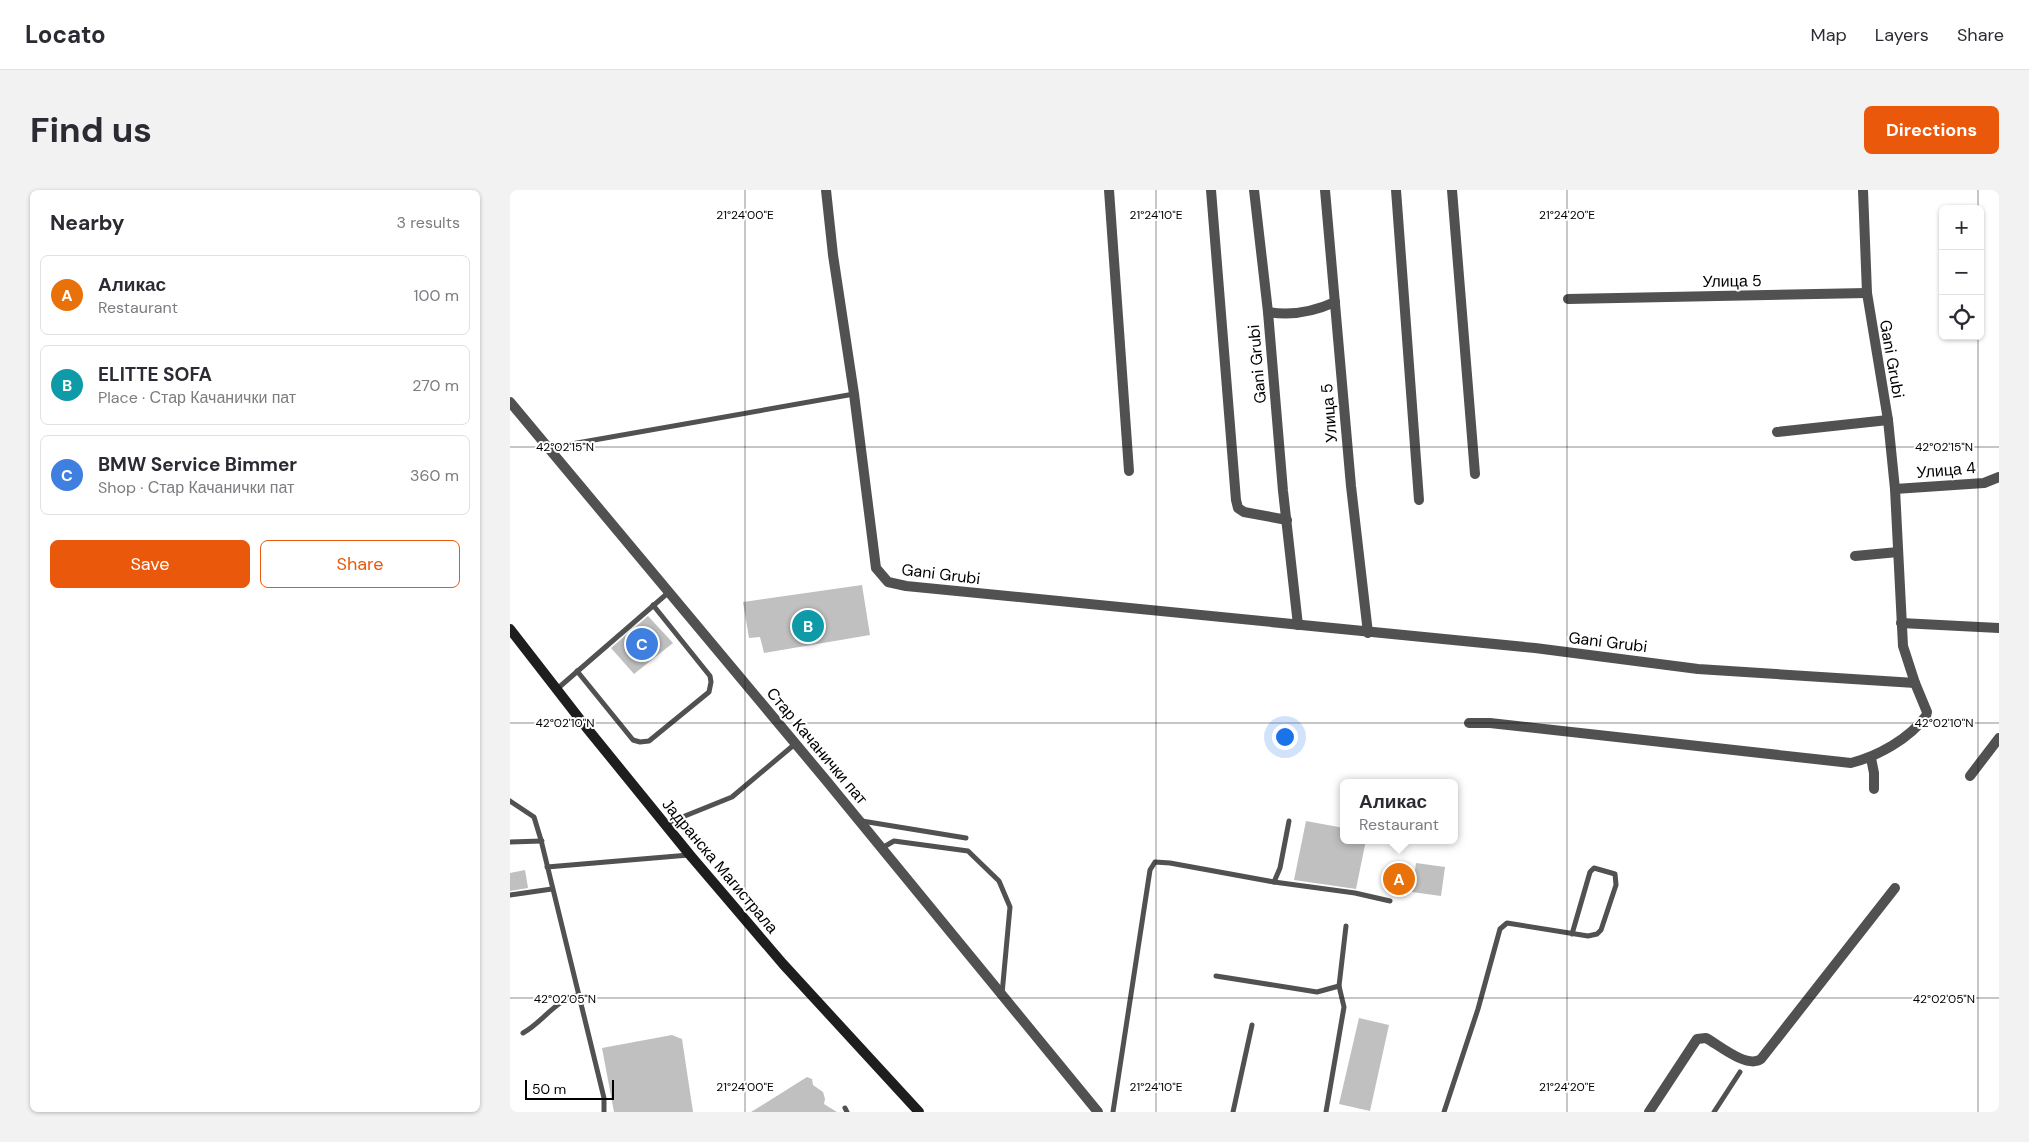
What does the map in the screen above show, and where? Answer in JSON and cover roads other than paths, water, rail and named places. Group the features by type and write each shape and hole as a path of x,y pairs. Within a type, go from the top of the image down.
{"street":[{"name":"Gani Grubi","path":"826,190 833,256 854,394 876,568 888,582 906,586 1535,648 1698,669 1915,683"},
{"path":"1108,190 1129,471"},
{"path":"1211,190 1236,500 1238,508 1244,512 1286,520"},
{"name":"Gani Grubi","path":"1254,190 1268,312 1286,520 1298,625"},
{"name":"Улица 5","path":"1325,190 1351,486 1368,633"},
{"path":"1396,190 1419,500"},
{"path":"1452,190 1475,474"},
{"name":"Gani Grubi","path":"1469,723 1490,723 1851,763 1871,758 1905,737 1926,716 1927,712 1903,646 1895,489 1888,420 1867,293 1863,190"},
{"name":"Улица 5","path":"1568,299 1867,293"},
{"path":"1268,312 1284,314 1302,312 1335,302"},
{"name":"Стар Качанички пат","path":"510,402 882,848 1098,1112"},
{"path":"1777,432 1888,420"},
{"name":"Улица 4","path":"1895,489 1984,482 1999,477"},
{"path":"1855,556 1898,552"},
{"path":"1901,623 1999,628"},
{"name":"Јадранска Магистрала","path":"510,629 556,689 690,854 783,964 919,1112"},
{"path":"1970,776 1999,738"},
{"path":"1871,758 1874,773 1874,789"},
{"path":"1649,1112 1700,1037 1706,1038 1747,1062 1752,1063 1761,1059 1895,888"}],"lane":[{"path":"551,450 560,446 648,429 854,394"},
{"path":"556,689 669,592"},
{"path":"577,671 633,740 640,742 649,741 709,692 710,676 653,605"},
{"path":"666,824 732,797 795,744"},
{"path":"510,801 534,817 542,842 604,1098 604,1112"},
{"path":"859,821 966,838"},
{"path":"1274,882 1280,868 1290,821"},
{"path":"510,842 542,842"},
{"path":"882,848 894,842 968,851 999,880 1010,907 1002,994"},
{"path":"547,867 690,854"},
{"path":"1113,1112 1150,870 1155,862 1274,882 1356,893 1390,901"},
{"path":"1444,1112 1478,1009 1500,929 1507,923 1572,934 1592,936 1601,930 1616,884 1615,874 1594,868 1590,872 1572,934"},
{"path":"510,895 552,889"},
{"path":"1326,1112 1344,1007 1339,986 1346,926"},
{"path":"1216,976 1317,992 1339,986"},
{"path":"523,1033 560,1002 578,995"},
{"path":"1233,1112 1252,1025"},
{"path":"1714,1112 1740,1072"}],"place":[{"name":"ELITTE SOFA","path":"808,626"},
{"name":"BMW Service Bimmer","path":"642,644"},
{"name":"Аликас","path":"1399,879"}]}
